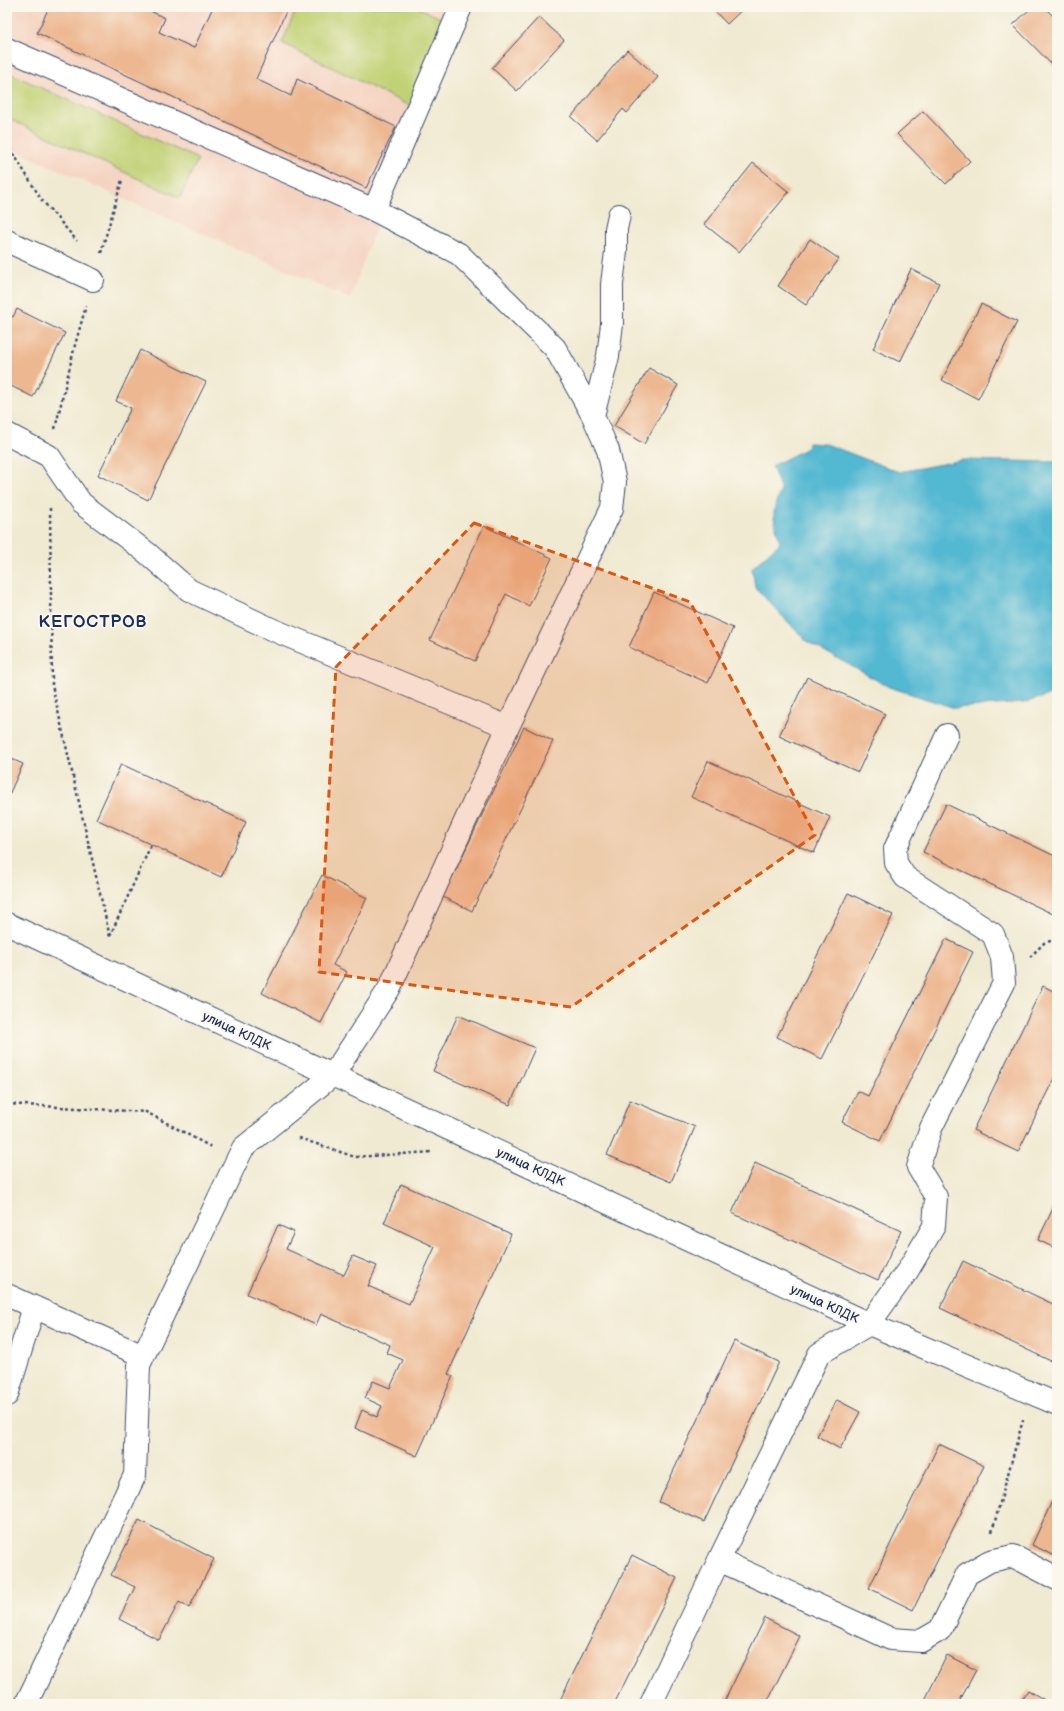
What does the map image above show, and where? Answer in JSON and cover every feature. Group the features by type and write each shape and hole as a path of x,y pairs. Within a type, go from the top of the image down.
{"street":[{"path":"374,210 461,7"},
{"path":"7,49 374,210 459,254 555,348 593,416 610,457 615,482 612,508 508,727 390,989 333,1074 243,1148 237,1160 139,1365 135,1475 26,1704"},
{"path":"593,416 608,356 612,324 612,284 616,252 616,229 619,215"},
{"path":"7,241 93,280"},
{"path":"7,434 49,456 81,503 147,553 189,590 271,629 508,727"},
{"path":"651,1704 718,1560 819,1354 869,1324 908,1270 934,1226 936,1197 918,1166 931,1128 1004,983 1002,957 993,934 905,877 896,863 895,848 947,735"},
{"name":"улица КЛДК","path":"7,924 869,1324 1057,1404"},
{"path":"7,1295 143,1356"},
{"path":"7,1395 34,1307"},
{"path":"718,1560 891,1639 921,1641 940,1630 967,1574 990,1561 1013,1556 1057,1579"}],"path":[{"path":"7,143 41,199 77,242"},
{"path":"49,456 75,345 122,180"},
{"path":"50,504 52,685 110,937"},
{"path":"96,966 151,845"},
{"path":"7,1104 146,1112 237,1160"},
{"path":"268,1128 355,1157 439,1152"},
{"path":"984,1564 1025,1413"}],"highlighted area":[{"path":"474,523 690,602 815,835 571,1007 319,972 336,667"}],"shaded area":[{"path":"7,7 456,7 350,299 7,147"}],"green space":[{"path":"297,7 417,7 447,21 410,106 282,43"},
{"path":"7,72 198,159 180,198 7,118"}],"water":[{"path":"808,443 826,444 899,472 963,460 1057,462 1057,693 1023,703 955,708 889,687 806,641 755,587 752,568 780,543 774,511 781,490 772,466 807,448"}],"building":[{"path":"49,7 142,7 165,18 159,32 194,48 213,7 288,7 256,79 291,96 297,79 396,127 366,188 37,33"},
{"path":"711,7 745,7 727,24"},
{"path":"1032,7 1044,7 1057,20 1057,70 1013,25"},
{"path":"539,17 564,40 517,91 492,68"},
{"path":"627,50 658,77 627,113 623,109 597,140 571,117"},
{"path":"923,111 970,161 946,184 897,134"},
{"path":"753,163 789,192 739,252 704,224"},
{"path":"810,239 839,259 806,305 778,286"},
{"path":"911,269 939,283 900,362 873,349"},
{"path":"981,304 1017,322 978,399 942,380"},
{"path":"17,309 65,333 33,397 7,384 7,314 13,317"},
{"path":"140,350 206,382 148,500 98,475 131,408 116,401"},
{"path":"649,368 678,385 644,444 614,426"},
{"path":"484,526 552,558 529,606 506,594 475,661 430,640"},
{"path":"654,592 733,628 708,683 629,647"},
{"path":"807,677 885,714 858,772 779,736"},
{"path":"524,727 553,741 472,911 443,897"},
{"path":"7,757 23,764 7,799"},
{"path":"708,761 830,817 814,853 691,797"},
{"path":"121,764 246,822 221,877 96,819"},
{"path":"946,804 1057,857 1057,916 923,852"},
{"path":"322,875 367,898 333,965 347,972 321,1023 262,993"},
{"path":"848,893 893,915 822,1059 777,1037"},
{"path":"946,939 973,952 880,1141 842,1122 858,1091 868,1096"},
{"path":"1043,986 1057,993 1057,1072 1018,1152 973,1130"},
{"path":"458,1015 535,1048 510,1105 433,1071"},
{"path":"630,1100 695,1127 671,1182 607,1155"},
{"path":"755,1163 901,1231 878,1280 732,1213"},
{"path":"401,1184 511,1234 448,1374 453,1376 417,1456 355,1428 362,1410 377,1417 382,1406 365,1398 373,1381 390,1388 403,1360 387,1353 390,1345 321,1314 316,1325 247,1294 278,1225 294,1232 286,1249 344,1275 353,1256 377,1266 368,1286 409,1304 435,1247 384,1223"},
{"path":"1057,1200 1057,1249 1038,1240"},
{"path":"963,1261 1057,1306 1057,1364 940,1308"},
{"path":"734,1341 779,1362 704,1522 659,1502"},
{"path":"837,1400 860,1412 840,1449 817,1436"},
{"path":"939,1444 984,1466 913,1610 869,1588"},
{"path":"1053,1499 1057,1501 1057,1557 1032,1545"},
{"path":"139,1520 214,1559 189,1608 179,1602 159,1640 119,1619 135,1587 111,1575"},
{"path":"632,1555 677,1578 614,1704 558,1704"},
{"path":"765,1618 800,1636 766,1704 723,1704"},
{"path":"947,1655 976,1670 958,1704 923,1704"},
{"path":"1028,1690 1051,1704 1019,1704"}],"district":[{"name":"КЕГОСТРОВ","path":"93,621"}]}
